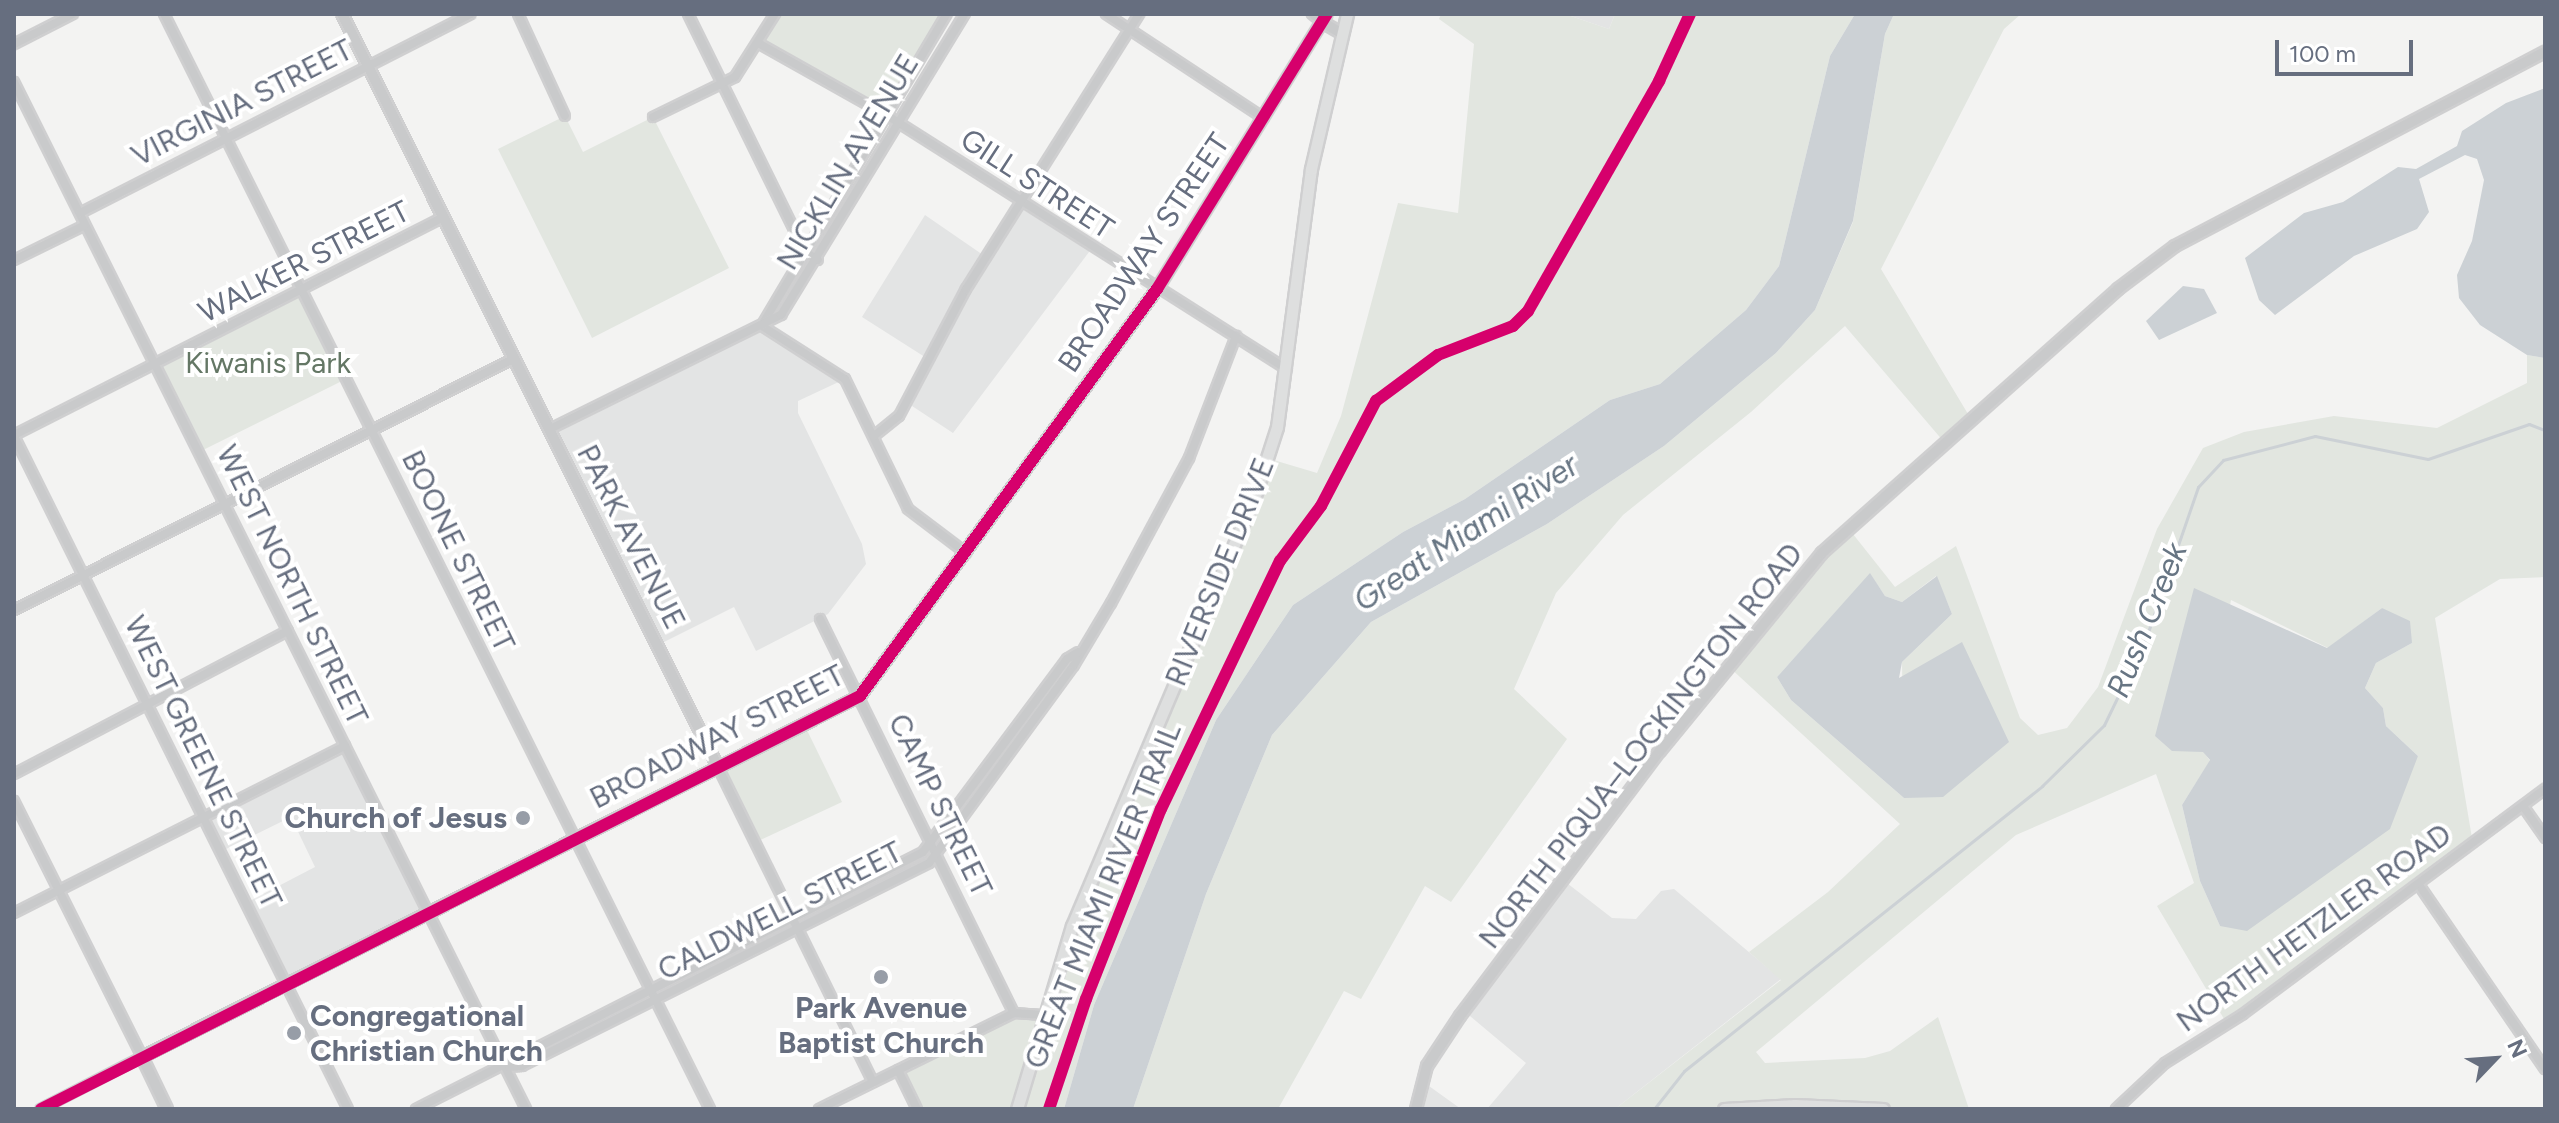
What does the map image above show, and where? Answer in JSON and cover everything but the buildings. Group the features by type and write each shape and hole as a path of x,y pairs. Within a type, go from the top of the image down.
{"main road":[{"name":"RIVERSIDE DRIVE","path":"1017,1109 1072,926 1256,492 1277,427 1311,169 1347,14"},
{"path":"1724,1109 1795,1105 1883,1109"}],"street":[{"path":"14,44 73,14"},
{"name":"BOONE STREET","path":"164,14 710,1109"},
{"name":"PARK AVENUE","path":"342,14 873,1082"},
{"name":"VIRGINIA STREET","path":"80,213 470,14"},
{"path":"518,14 565,116"},
{"path":"688,14 805,252 818,260"},
{"path":"653,117 735,77 775,14"},
{"name":"NICKLIN AVENUE","path":"762,326 947,14"},
{"name":"NICKLIN AVENUE","path":"550,429 781,315 818,260 965,14"},
{"path":"1106,14 1264,118"},
{"path":"874,436 899,416 966,289 1139,14"},
{"path":"1312,14 1324,18 1341,33"},
{"name":"BROADWAY STREET","path":"41,1109 860,696 1157,289 1324,18"},
{"name":"GILL STREET","path":"758,43 888,116 1022,204 1287,369"},
{"name":"NORTH PIQUA–LOCKINGTON ROAD","path":"1416,1107 1427,1066 1460,1016 1660,751 1822,553 2118,289 2175,246 2545,52"},
{"name":"WEST NORTH STREET","path":"14,82 526,1109"},
{"name":"WALKER STREET","path":"14,436 444,217"},
{"path":"14,260 85,225"},
{"path":"762,326 845,379 908,509 966,553"},
{"name":"CALDWELL STREET","path":"416,1109 505,1067 517,1055 923,852 974,792 1079,652 1189,458 1236,336"},
{"path":"14,610 515,358"},
{"name":"WEST GREENE STREET","path":"14,436 348,1109"},
{"name":"CAMP STREET","path":"820,619 938,850 1014,1013"},
{"path":"14,774 288,631"},
{"path":"14,913 345,746"},
{"name":"NORTH HETZLER ROAD","path":"2116,1109 2165,1063 2419,885 2545,789"},
{"name":"CALDWELL STREET","path":"505,1067 522,1066 929,863 974,792"},
{"path":"14,801 167,1109"},
{"path":"2523,806 2545,838"},
{"path":"2419,885 2545,1069"},
{"path":"819,1109 1014,1013 1043,1015"},
{"path":"898,1070 917,1109"},
{"path":"1405,1109 1416,1107"}],"shaded area":[{"path":"1565,14 1615,14 1609,29"},
{"path":"1022,204 1092,248 953,433 906,402 928,359 862,317 925,215 986,257"},
{"path":"762,326 845,379 798,401 798,413 862,544 866,564 828,614 756,651 734,607 658,645 550,429"},
{"path":"345,746 428,913 286,985 246,903 315,867 291,817 220,852 204,819"},
{"path":"1563,880 1612,918 1636,919 1661,891 1674,889 1781,979 1615,1109 1487,1109 1526,1063 1464,1011"},
{"path":"1422,1081 1461,1109 1416,1109"}],"green space":[{"path":"775,14 947,14 888,116 758,43"},
{"path":"1441,14 1565,14 1609,29 1615,14 1855,14 1830,56 1779,266 1746,310 1660,384 1610,400 1465,499 1403,532 1293,605 1216,720 1094,1005 1064,1109 917,1109 898,1070 1014,1013 1043,1015 1072,926 1267,458 1317,473 1341,416 1398,203 1458,213 1474,44 1439,19"},
{"path":"1894,14 2021,14 2004,29 1881,269 1971,419 1944,442 1845,326 1751,412 1623,515 1556,593 1514,689 1567,739 1451,902 1425,886 1361,999 1344,991 1278,1109 1133,1109 1206,894 1272,735 1371,622 1547,524 1664,446 1776,353 1815,310 1853,222 1885,34"},
{"path":"565,116 583,152 653,117 729,268 592,338 498,149"},
{"name":"Kiwanis Park","path":"301,289 346,379 199,452 155,364"},
{"path":"2527,355 2545,358 2545,577 2500,579 2435,618 2473,844 2227,1024 2157,906 2194,883 2156,774 2016,835 1756,1052 1765,1063 1865,1058 1890,1051 1938,1017 1969,1109 1615,1109 1781,980 1749,952 1828,892 1900,824 1728,666 1849,529 1895,587 1956,546 2020,718 2038,735 2067,728 2098,687 2157,529 2203,448 2244,432 2334,416 2437,428 2527,383","holes":["1870,574 1885,596 1902,602 1936,576 1952,614 1902,662 1904,798 1791,700 1777,677","2231,600 2328,648 2382,608 2412,643 2376,663 2365,688 2383,708 2386,726 2418,756 2220,926 2200,881 2182,805 2210,761 2203,751"]},
{"path":"804,724 842,802 754,843 718,767"}],"water":[{"name":"Great Miami River","path":"1855,14 1894,14 1885,34 1853,221 1815,310 1776,353 1664,446 1547,524 1371,622 1272,735 1206,894 1133,1109 1064,1109 1094,1005 1216,720 1293,605 1403,532 1465,499 1610,400 1660,384 1746,310 1779,266 1830,56"},
{"path":"2545,88 2545,358 2527,355 2480,325 2459,298 2457,275 2472,241 2484,180 2477,159 2465,155 2419,179 2429,212 2417,229 2354,256 2275,315 2259,300 2245,258 2304,213 2343,202 2398,167 2416,169 2457,146 2462,131 2506,103"},
{"path":"2183,286 2204,289 2217,313 2159,340 2146,321"},
{"path":"1870,573 1885,596 1902,602 1937,576 1952,614 1902,662 1899,678 1962,642 2009,742 1943,797 1904,798 1791,700 1777,677"},
{"path":"2194,588 2327,648 2382,608 2410,621 2412,643 2376,663 2365,688 2383,708 2386,726 2418,756 2390,829 2247,931 2220,926 2200,881 2182,805 2210,760 2203,752 2172,751 2155,736"}],"waterway":[{"name":"Rush Creek","path":"1654,1109 1684,1071 2042,786 2104,725 2146,638 2198,487 2223,460 2315,436 2428,459 2529,424 2545,430"}],"cycle path":[{"path":"41,1109 860,696 1157,289 1327,14"},
{"name":"GREAT MIAMI RIVER TRAIL","path":"1049,1109 1086,999 1161,809 1280,561 1321,506 1376,401 1438,355 1513,326 1528,311 1659,81 1690,14"}],"place":[{"name":"Church of Jesus","path":"523,818"},
{"name":"Park Avenue Baptist Church","path":"881,977"},
{"name":"Congregational Christian Church","path":"294,1033"}]}
